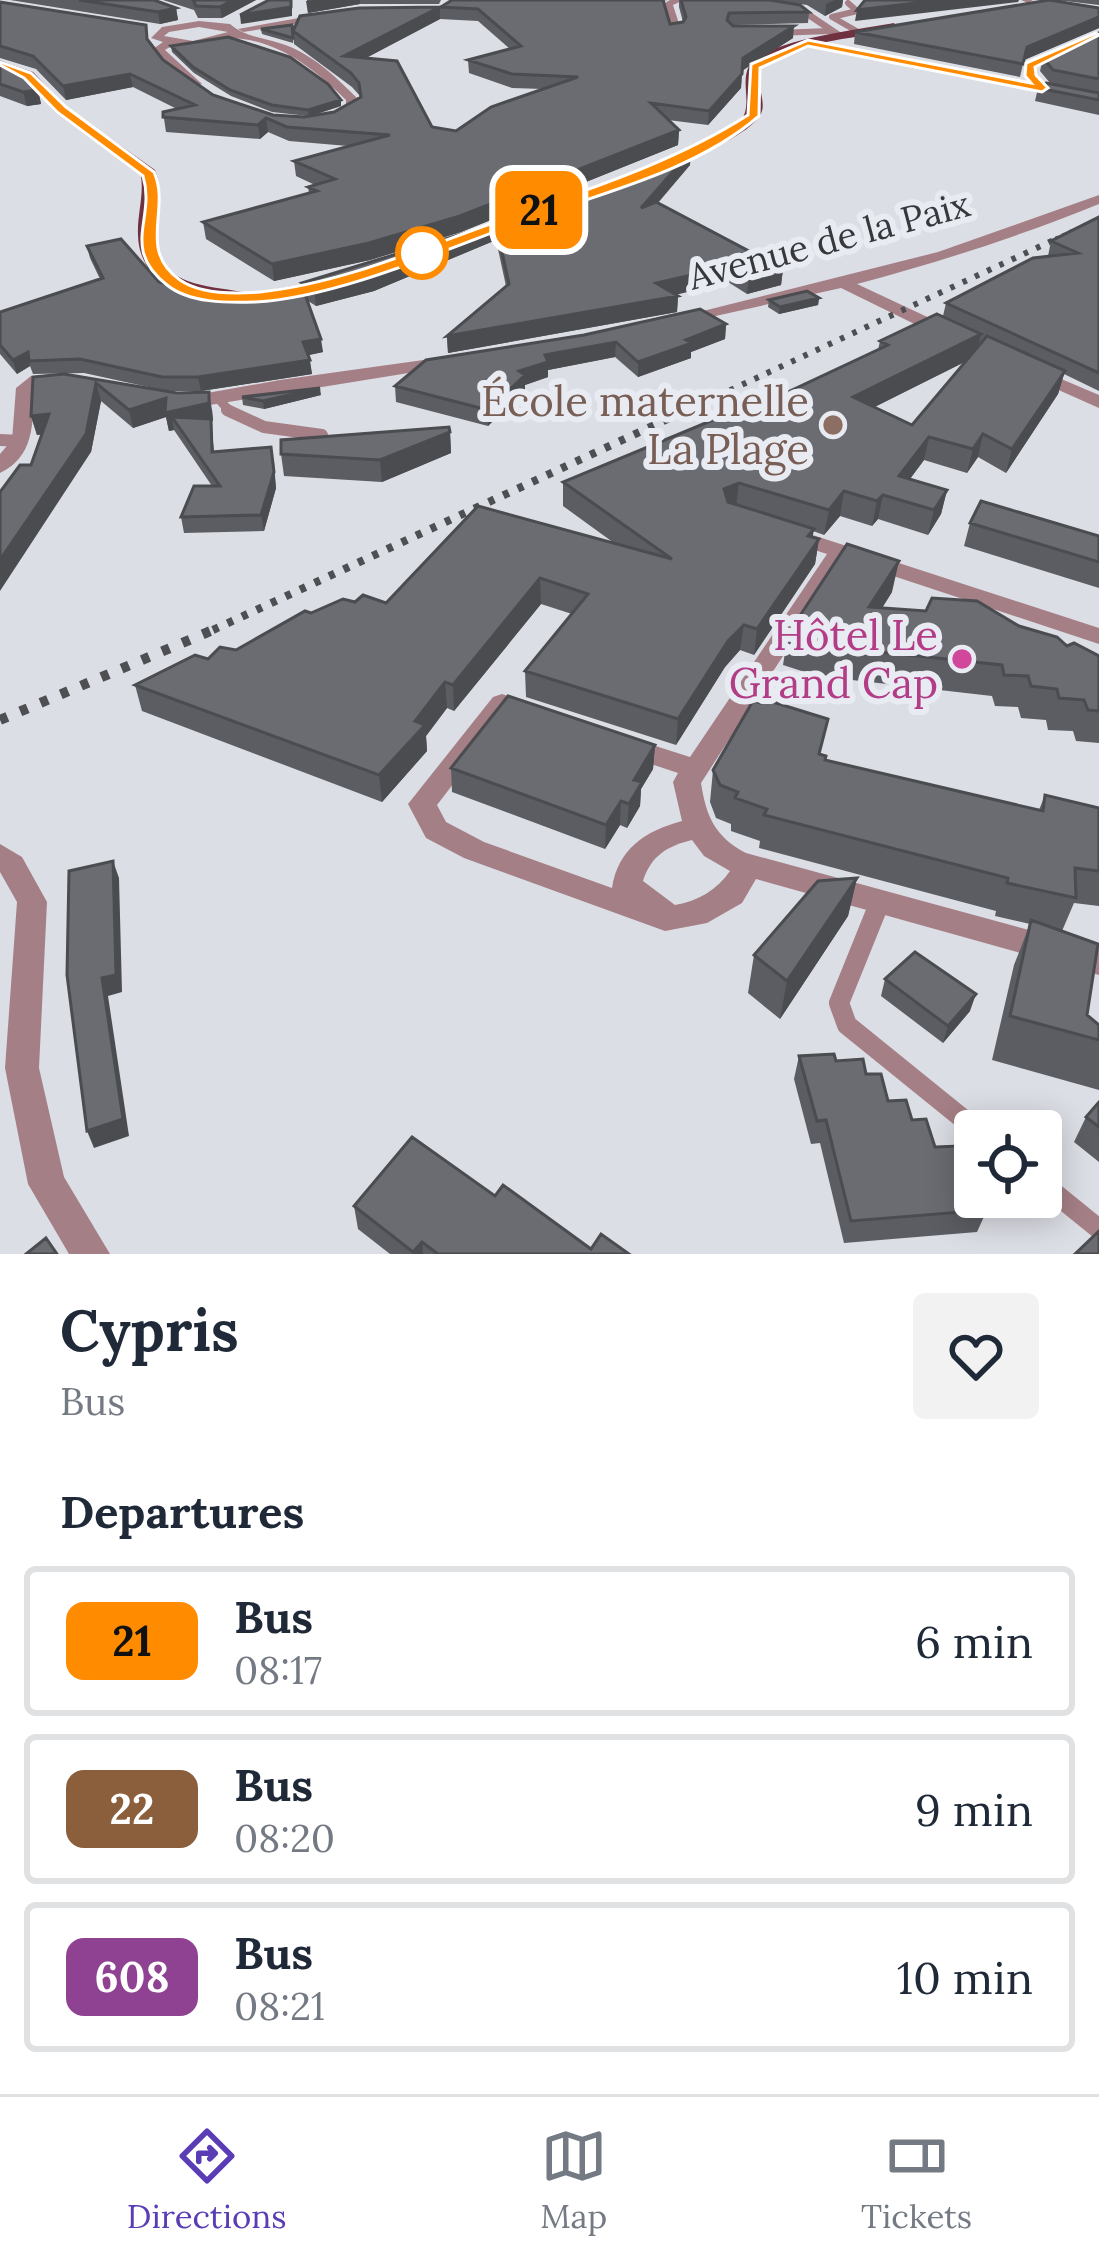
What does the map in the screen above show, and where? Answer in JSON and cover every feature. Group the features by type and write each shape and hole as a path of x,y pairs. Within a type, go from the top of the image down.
{"main road":[{"path":"1027,2 1057,3"},
{"path":"642,173 747,124 756,109 754,66 767,56 836,34 912,24"},
{"path":"0,65 28,75 62,110 149,174 153,184 147,244 157,268 177,286 206,296 258,297"}],"street":[{"path":"676,30 668,4 679,0"},
{"path":"736,0 803,11 836,34"},
{"path":"179,11 190,16 188,25"},
{"path":"159,32 156,38 170,43 206,43 234,33 339,15"},
{"path":"137,28 159,32 219,25 239,16"},
{"path":"219,25 286,45 352,99 352,111 324,122"},
{"path":"1042,88 1030,76 1030,66 1099,35"},
{"path":"170,43 158,49 161,57 208,92"},
{"path":"808,43 1099,100"},
{"name":"Avenue de la Paix","path":"663,323 841,282 1048,221 1099,199"},
{"path":"841,282 963,340"},
{"path":"166,404 479,358"},
{"path":"1021,367 1099,402"},
{"path":"0,467 22,441 25,388 56,377 88,386"},
{"path":"757,524 1099,635"},
{"path":"840,551 687,782 698,828 714,851 744,863 1099,962"},
{"path":"696,769 502,703 422,804 436,830 610,902 665,919 696,914 731,894 744,863"},
{"path":"678,917 626,885 633,865 650,842 698,828"},
{"path":"0,855 12,865 32,902 22,1068 46,1184 91,1254"}],"lane":[{"path":"848,3 857,10 832,17 860,33"},
{"path":"762,32 836,34"},
{"path":"218,398 223,409 252,425 322,435"},
{"path":"0,440 22,441"},
{"path":"879,904 838,1003 847,1025 954,1112"},
{"path":"1062,1199 1099,1229"}],"building":[{"path":"79,0 154,0 176,8 158,12"},
{"path":"193,0 233,0 220,7 196,6"},
{"path":"269,0 291,0 291,7 240,15"},
{"path":"452,0 663,0 670,24 686,17 681,0 770,0 800,5 809,12 729,13 727,20 733,26 794,26 743,58 742,74 709,111 651,103 679,130 460,216 369,243 272,264 203,222 317,191 308,187 335,179 294,161 390,135 287,127 266,118 258,125 163,117 163,112 195,105 130,74 63,86 33,56 0,46 0,2 146,25 147,39 163,60 213,95 273,115 304,117 334,112 361,97 351,73 293,31 300,16 359,8 440,7 344,56 397,61 432,127 456,131 491,107 578,77 512,74 468,60 521,46 478,9 441,7"},
{"path":"865,0 941,0 857,10"},
{"path":"1049,0 1099,8 1099,17 1027,47 1023,64 855,32"},
{"path":"292,25 293,38 261,29"},
{"path":"1099,33 1099,79 1053,70 1043,58"},
{"path":"228,37 290,57 328,84 341,100 308,110 272,105 230,90 193,67 171,46"},
{"path":"0,62 17,69 38,90 23,92 0,84"},
{"path":"1046,83 1099,93 1099,100 1038,88"},
{"path":"691,151 641,208 656,202 783,269 749,278 730,266 656,283 678,296 447,336 509,284 496,225 373,275 314,290 302,283 543,209"},
{"path":"1099,217 1099,373 946,303 1033,258 1078,253 1051,241"},
{"path":"121,239 159,282 201,295 252,295 302,286 321,339 303,342 310,360 198,377 162,377 80,359 29,361 28,352 13,360 0,345 0,312 103,278 87,246"},
{"path":"807,291 819,298 780,307 769,300"},
{"path":"700,309 726,324 686,340 692,343 638,362 616,342 545,355 548,362 519,371 525,375 488,410 395,386 426,360 584,335"},
{"path":"937,314 981,334 853,397 912,425 987,336 1065,371 1012,449 983,434 973,449 929,437 899,476 947,490 934,510 883,495 877,501 844,491 829,510 739,483 724,489 728,502 814,529 808,536 819,539 757,629 744,625 728,641 678,719 525,671 588,594 540,578 453,685 445,682 415,721 425,725 379,775 135,685 195,655 208,659 220,647 236,650 305,611 311,613 343,599 355,602 363,595 386,603 478,506 672,559 563,482 737,410 743,413 888,345 880,341"},
{"path":"64,374 177,393 209,392 209,403 165,413 166,398 129,410 96,383 86,434 0,560 0,492 20,465 31,465 49,414 31,416 33,377"},
{"path":"320,388 263,401 242,397"},
{"path":"172,417 211,419 212,452 271,447 274,472 261,515 181,517 194,486 220,486"},
{"path":"449,427 450,432 380,460 281,454 281,440"},
{"path":"981,501 1099,536 1099,562 970,523"},
{"path":"847,544 899,561 869,607 926,611 932,598 977,601 1019,626 1099,656 1099,711 1088,710 1084,700 1059,698 1057,689 1031,686 1028,676 1004,675 1002,665 823,646 788,634"},
{"path":"508,696 655,745 634,780 642,782 629,804 621,801 606,825 451,768"},
{"path":"763,699 828,719 819,754 825,760 1043,811 1045,795 1099,808 1099,871 1075,868 1076,898 764,815 767,809 735,798 738,792 720,785 713,770 753,701"},
{"path":"113,861 116,975 102,978 123,1119 87,1131 67,975 69,871"},
{"path":"857,878 787,981 754,955 818,881"},
{"path":"1031,920 1098,944 1087,1015 1099,1025 1099,1040 1010,1016"},
{"path":"915,952 976,994 948,1026 885,979"},
{"path":"834,1054 836,1061 863,1059 866,1074 881,1074 888,1101 906,1100 912,1120 926,1119 935,1147 954,1146 954,1213 851,1221 826,1120 817,1121 799,1056"},
{"path":"1099,1102 1099,1127 1086,1117"},
{"path":"412,1137 495,1196 503,1185 591,1249 601,1234 629,1254 438,1254 422,1242 413,1252 354,1206"},
{"path":"1099,1231 1099,1254 1075,1254"},
{"path":"46,1238 57,1254 26,1254"}],"railway":[{"path":"1049,242 1099,219"},
{"path":"681,413 1056,239"},
{"path":"214,630 687,410"},
{"path":"214,630 220,627"},
{"path":"0,720 214,630"}],"bus line":[{"name":"21","path":"0,65 28,75 62,110 149,174 153,184 147,244 157,268 177,286 232,298 318,285 416,255 642,173 715,141 754,116 754,66 789,48 808,43 1042,88 1030,76 1030,66 1099,35"}],"place":[{"name":"École maternelle La Plage","path":"833,425"},
{"name":"Hôtel Le Grand Cap","path":"962,659"}]}
